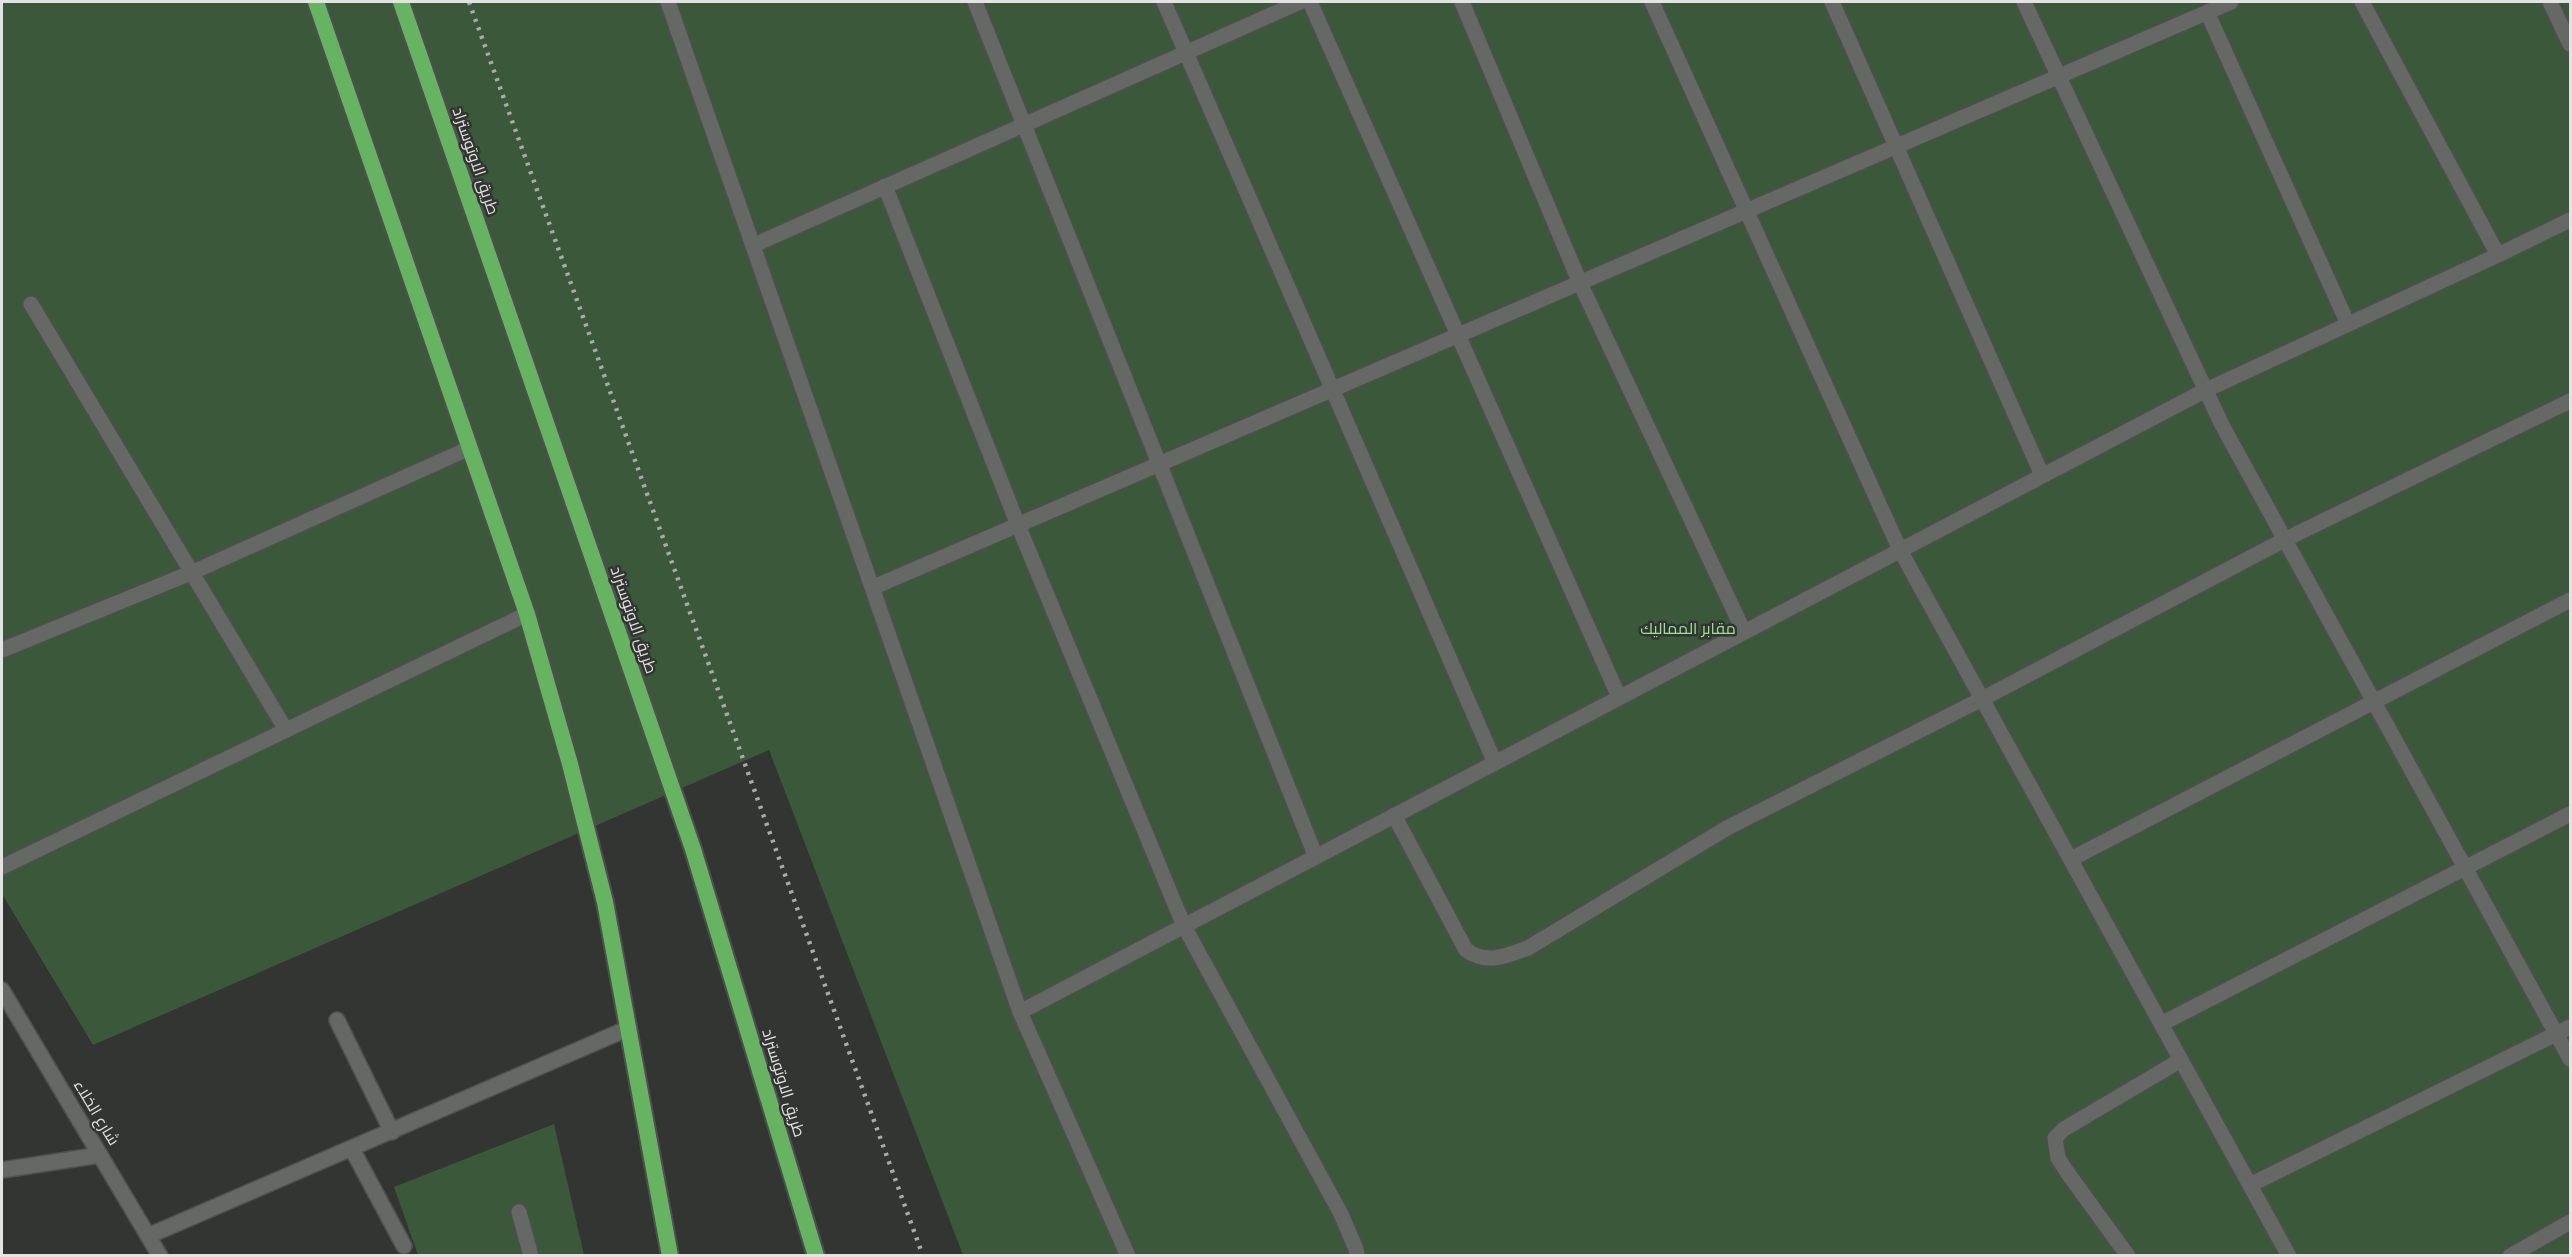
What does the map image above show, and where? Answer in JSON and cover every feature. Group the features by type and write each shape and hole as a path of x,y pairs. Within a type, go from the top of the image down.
{"highway":[{"path":"316,2 527,614 570,764 605,902 670,1256"},
{"name":"طريق الاوتوستراد","path":"401,2 693,849 816,1256"}],"street":[{"path":"668,2 874,587 1020,1012 1128,1256"},
{"path":"975,2 1316,857"},
{"path":"1164,2 1495,763"},
{"path":"754,245 1300,2"},
{"path":"1310,2 1619,697"},
{"path":"1462,2 1580,283 1744,632"},
{"path":"1652,2 1900,550 2289,1256"},
{"path":"1832,2 1898,146 2042,475"},
{"path":"2024,2 2222,424 2466,868 2564,1030 2571,1059"},
{"path":"874,587 2231,2"},
{"path":"2362,2 2498,255"},
{"path":"2550,2 2571,44"},
{"path":"2206,12 2348,324"},
{"path":"885,186 1018,525 1184,926 1341,1214 1357,1256"},
{"path":"1020,1012 2206,390 2571,219"},
{"path":"31,304 286,730"},
{"path":"1394,815 1466,950 1475,957 1489,960 1528,948 1727,828 1982,699 2286,539 2571,401"},
{"path":"2,650 193,572 470,448"},
{"path":"2071,859 2571,600"},
{"path":"2,867 527,614"},
{"path":"2161,1024 2571,814"},
{"name":"شارع الخلاء","path":"2,990 160,1256"},
{"path":"337,1020 392,1132"},
{"path":"148,1236 629,1028"},
{"path":"2250,1185 2564,1030"},
{"path":"2128,1256 2058,1158 2055,1138 2064,1129 2181,1060"},
{"path":"352,1149 404,1246"},
{"path":"2,1170 100,1155"},
{"path":"519,1212 531,1256"},
{"path":"2510,1256 2571,1222"}],"green space":[{"name":"مقابر المماليك","path":"2,2 2570,2 2570,1255 963,1255 769,750 93,1045 2,894"},
{"path":"554,1124 584,1255 418,1255 394,1187"}],"railway":[{"path":"469,2 923,1256"}]}
